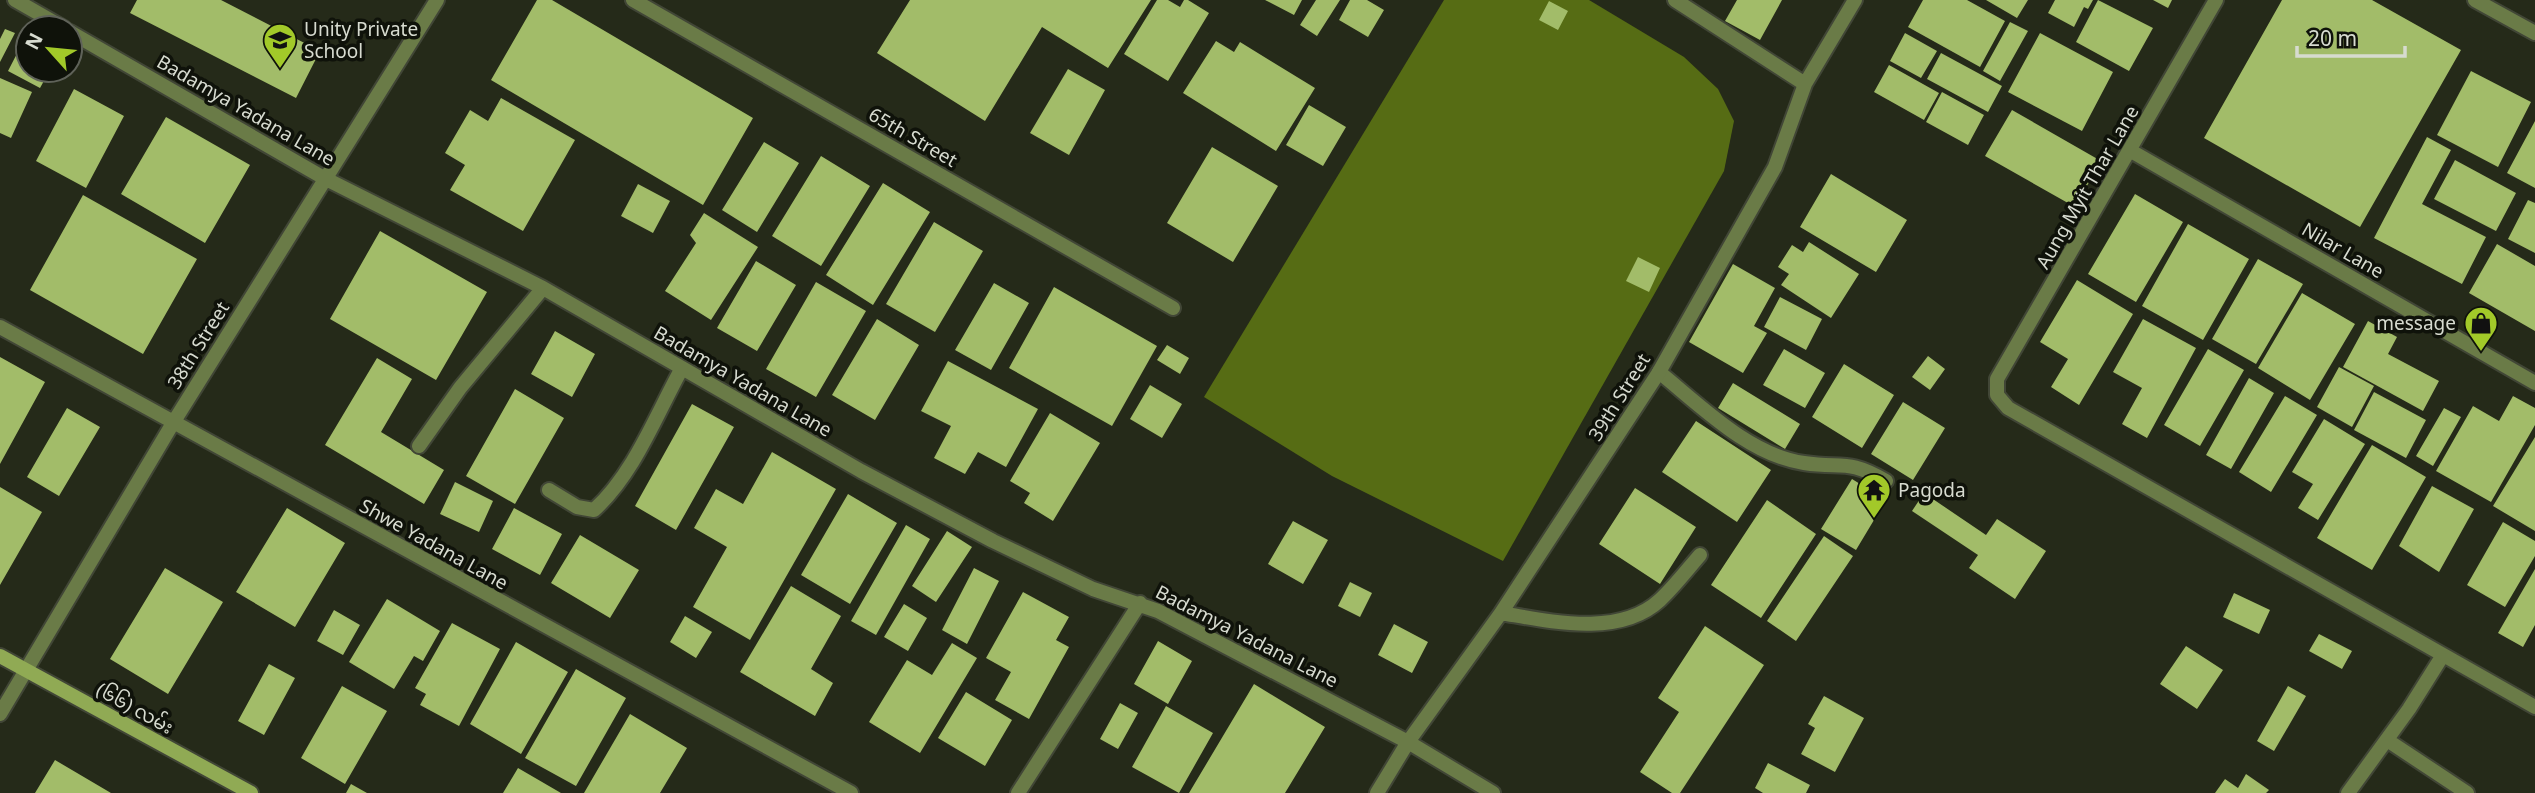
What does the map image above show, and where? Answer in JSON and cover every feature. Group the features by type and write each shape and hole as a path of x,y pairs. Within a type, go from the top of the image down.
{"street":[{"path":"15,0 40,14"},
{"name":"38th Street","path":"0,714 173,423 437,0"},
{"name":"65th Street","path":"634,0 1173,308"},
{"path":"1675,0 1805,84"},
{"name":"39th Street","path":"1377,793 1408,742 1501,613 1659,372 1693,307 1775,167 1805,84 1855,0"},
{"name":"Aung Myit Thar Lane","path":"2216,0 1997,379 1997,395 2008,408 2443,654"},
{"path":"2475,0 2535,33"},
{"name":"Badamya Yadana Lane","path":"84,40 324,178 543,288 860,471 992,541 1093,589 1140,603 1408,742 1493,793"},
{"name":"Nilar Lane","path":"2131,151 2535,383"},
{"path":"419,446 460,388 543,288"},
{"name":"Shwe Yadana Lane","path":"0,327 851,793"},
{"path":"549,490 577,507 594,510 607,499 625,472 682,368"},
{"path":"1659,372 1743,438 1764,449 1804,463 1838,463 1863,467 1886,481"},
{"path":"1501,613 1568,624 1629,617 1658,602 1700,555"},
{"path":"1018,793 1140,603"},
{"path":"2348,793 2387,740 2443,654 2535,707"},
{"name":"(၆၆) လမ်း","path":"0,656 251,793"},
{"path":"2387,740 2467,793"}],"shaded area":[{"path":"1444,0 1589,0 1684,57 1718,89 1734,121 1724,171 1503,561 1332,476 1204,397"}],"building":[{"path":"137,0 221,0 320,51 296,98 130,13"},
{"path":"537,0 552,0 753,118 703,205 491,80"},
{"path":"910,0 1151,0 1108,68 1042,27 985,121 877,53"},
{"path":"1157,0 1168,0 1180,7 1184,0 1188,0 1209,13 1168,81 1124,54"},
{"path":"1265,0 1302,0 1294,15"},
{"path":"1316,0 1340,0 1317,36 1300,25"},
{"path":"1350,0 1367,0 1384,10 1368,37 1339,20"},
{"path":"1737,0 1782,0 1760,40 1725,21"},
{"path":"1923,0 1967,0 2005,21 1980,67 1908,27"},
{"path":"1986,0 2028,0 2017,18"},
{"path":"2055,0 2093,0 2088,9 2084,7 2074,27 2048,13"},
{"path":"2098,0 2153,28 2129,71 2076,42"},
{"path":"2153,0 2172,0 2168,8"},
{"path":"2282,0 2372,0 2461,50 2360,227 2204,138"},
{"path":"1549,1 1568,11 1558,30 1539,20"},
{"path":"2010,22 2028,31 2000,81 1983,71"},
{"path":"5,29 14,33 0,62 0,39"},
{"path":"1905,33 1937,51 1921,78 1890,61"},
{"path":"2040,33 2113,72 2082,131 2008,92"},
{"path":"1216,41 1234,52 1240,42 1315,88 1276,151 1183,93"},
{"path":"1941,53 2002,86 1988,112 1927,79"},
{"path":"14,59 14,74 8,71"},
{"path":"1889,65 1939,93 1924,120 1874,92"},
{"path":"1068,69 1105,90 1069,155 1030,133"},
{"path":"2471,71 2531,102 2498,167 2437,135"},
{"path":"0,78 32,92 11,138 0,133"},
{"path":"74,89 124,116 86,188 36,161"},
{"path":"1942,92 1984,115 1968,145 1926,122"},
{"path":"501,98 575,140 523,231 450,190 465,165 445,153 470,110 488,121"},
{"path":"1309,105 1346,127 1323,166 1286,145"},
{"path":"2012,110 2101,161 2075,207 1985,156"},
{"path":"166,117 250,165 205,243 121,194"},
{"path":"2535,121 2535,188 2507,173"},
{"path":"2427,137 2451,150 2422,204 2486,237 2462,284 2374,238"},
{"path":"764,142 799,163 757,232 722,210"},
{"path":"1212,147 1278,186 1233,262 1167,223"},
{"path":"821,156 870,186 821,266 772,236"},
{"path":"2455,160 2516,193 2496,231 2434,199"},
{"path":"1831,174 1907,220 1876,272 1800,227"},
{"path":"883,183 930,212 873,305 826,275"},
{"path":"638,184 670,201 653,233 621,216"},
{"path":"2135,194 2183,222 2136,302 2088,274"},
{"path":"83,195 197,259 143,354 30,290"},
{"path":"2528,200 2535,203 2535,253 2508,239"},
{"path":"704,213 758,247 711,320 665,291 696,243 690,235"},
{"path":"934,222 983,251 935,332 886,304"},
{"path":"2188,224 2249,259 2203,340 2142,306"},
{"path":"380,231 487,292 436,380 330,319"},
{"path":"1809,242 1859,274 1831,318 1781,285 1789,274 1778,267 1792,245 1803,252"},
{"path":"2497,244 2535,266 2535,331 2469,293"},
{"path":"1638,257 1660,268 1649,292 1626,281"},
{"path":"2258,259 2303,284 2256,364 2212,339"},
{"path":"756,261 796,285 757,351 717,328"},
{"path":"1733,264 1775,288 1754,326 1767,333 1743,373 1689,342"},
{"path":"2077,280 2133,314 2079,405 2051,387 2068,359 2040,342"},
{"path":"816,282 866,311 816,397 766,369"},
{"path":"994,283 1029,303 991,370 955,350"},
{"path":"1054,287 1157,346 1112,426 1009,368"},
{"path":"2302,293 2355,324 2310,400 2258,368"},
{"path":"1780,297 1822,319 1806,350 1764,327"},
{"path":"877,319 919,345 875,420 832,395"},
{"path":"2143,319 2196,348 2147,438 2122,424 2142,388 2113,372"},
{"path":"2368,321 2397,337 2388,354 2439,381 2423,411 2343,367"},
{"path":"555,331 595,354 572,397 531,374"},
{"path":"1167,345 1189,358 1180,374 1157,360"},
{"path":"1784,349 1825,373 1805,408 1763,385"},
{"path":"2208,349 2244,370 2200,446 2164,425"},
{"path":"1928,356 1945,369 1930,390 1912,377"},
{"path":"0,357 45,382 0,464"},
{"path":"377,358 412,379 381,432 444,470 424,504 325,445"},
{"path":"948,361 1038,409 1006,467 978,452 965,474 934,458 951,426 921,411"},
{"path":"1844,364 1894,395 1862,448 1812,417"},
{"path":"2339,367 2374,386 2352,427 2317,407"},
{"path":"2249,378 2274,393 2231,469 2206,455"},
{"path":"1733,383 1800,424 1785,449 1718,408"},
{"path":"1150,385 1182,404 1162,438 1130,419"},
{"path":"515,389 564,418 515,504 466,476"},
{"path":"2374,392 2426,420 2406,458 2354,430"},
{"path":"2285,396 2317,415 2271,492 2239,472"},
{"path":"2513,396 2535,408 2535,425 2491,502 2436,471 2473,406 2499,421"},
{"path":"1903,402 1945,428 1913,480 1871,454"},
{"path":"692,404 734,427 676,530 635,506"},
{"path":"67,408 100,427 59,496 27,477"},
{"path":"2444,408 2461,417 2433,466 2416,456"},
{"path":"1050,413 1100,443 1053,521 1024,503 1030,493 1010,481"},
{"path":"2324,419 2365,444 2318,520 2298,508 2313,484 2292,472"},
{"path":"1696,421 1771,470 1737,522 1662,472"},
{"path":"2535,437 2535,531 2493,506"},
{"path":"2372,445 2426,477 2372,570 2317,538"},
{"path":"772,452 836,489 750,640 693,607 727,547 694,528 716,489 743,504"},
{"path":"1852,479 1886,500 1856,550 1821,529"},
{"path":"455,482 493,501 479,532 440,514"},
{"path":"2432,486 2474,509 2439,572 2399,546"},
{"path":"0,487 42,512 0,585"},
{"path":"1635,488 1696,527 1660,584 1599,544"},
{"path":"1924,493 1986,535 1997,519 2046,551 2015,599 1969,568 1978,555 1912,511"},
{"path":"848,494 897,523 850,604 801,575"},
{"path":"1767,500 1816,534 1761,618 1711,585"},
{"path":"287,508 345,543 295,627 236,592"},
{"path":"514,508 562,534 540,575 492,549"},
{"path":"1293,521 1328,540 1303,584 1268,564"},
{"path":"2503,522 2535,541 2535,556 2505,607 2467,585"},
{"path":"906,525 930,539 876,635 851,621"},
{"path":"947,531 972,547 936,602 912,586"},
{"path":"580,535 639,570 610,618 551,583"},
{"path":"1824,536 1853,556 1796,641 1767,621"},
{"path":"165,568 223,602 168,694 110,659"},
{"path":"974,568 999,581 967,644 942,630"},
{"path":"2535,569 2535,625 2523,647 2498,633"},
{"path":"1350,582 1372,593 1360,617 1338,606"},
{"path":"791,586 841,616 811,669 833,683 815,716 740,672"},
{"path":"1023,592 1069,617 1056,640 1069,647 1029,719 995,700 1011,672 986,658"},
{"path":"2234,593 2270,610 2259,634 2223,617"},
{"path":"387,599 440,631 423,661 414,656 394,689 349,662"},
{"path":"904,604 927,618 908,651 884,637"},
{"path":"334,610 360,625 343,655 317,641"},
{"path":"685,616 712,632 696,658 670,642"},
{"path":"452,623 500,649 459,726 420,705 426,694 415,688"},
{"path":"1394,624 1428,642 1412,673 1378,655"},
{"path":"1705,626 1764,665 1680,793 1672,793 1640,772 1679,712 1658,698"},
{"path":"2319,634 2352,651 2342,669 2309,651"},
{"path":"1158,641 1192,661 1168,704 1134,684"},
{"path":"516,642 568,672 521,754 470,724"},
{"path":"952,643 977,658 920,753 869,722 907,660 932,675"},
{"path":"2186,646 2223,670 2197,709 2160,684"},
{"path":"269,664 295,678 264,735 238,721"},
{"path":"576,669 626,698 576,786 525,758"},
{"path":"1254,684 1325,727 1285,793 1189,793"},
{"path":"342,686 387,711 345,784 301,758"},
{"path":"2288,686 2306,696 2274,751 2257,741"},
{"path":"966,692 1012,720 985,766 938,738"},
{"path":"1824,696 1864,718 1835,772 1801,754 1815,728 1808,724"},
{"path":"1120,703 1138,713 1118,749 1100,739"},
{"path":"1166,706 1213,733 1179,793 1132,767"},
{"path":"630,714 687,748 660,793 584,793"},
{"path":"55,760 111,793 35,793"},
{"path":"1768,763 1810,785 1806,793 1763,793 1755,788"},
{"path":"518,768 561,793 503,793"},
{"path":"2246,774 2269,790 2266,793 2215,793 2225,779 2238,788"},
{"path":"351,784 367,793 346,793"}],"place":[{"name":"Unity Private School","path":"280,70"},
{"name":"message","path":"2481,353"},
{"name":"Pagoda","path":"1874,520"}]}
